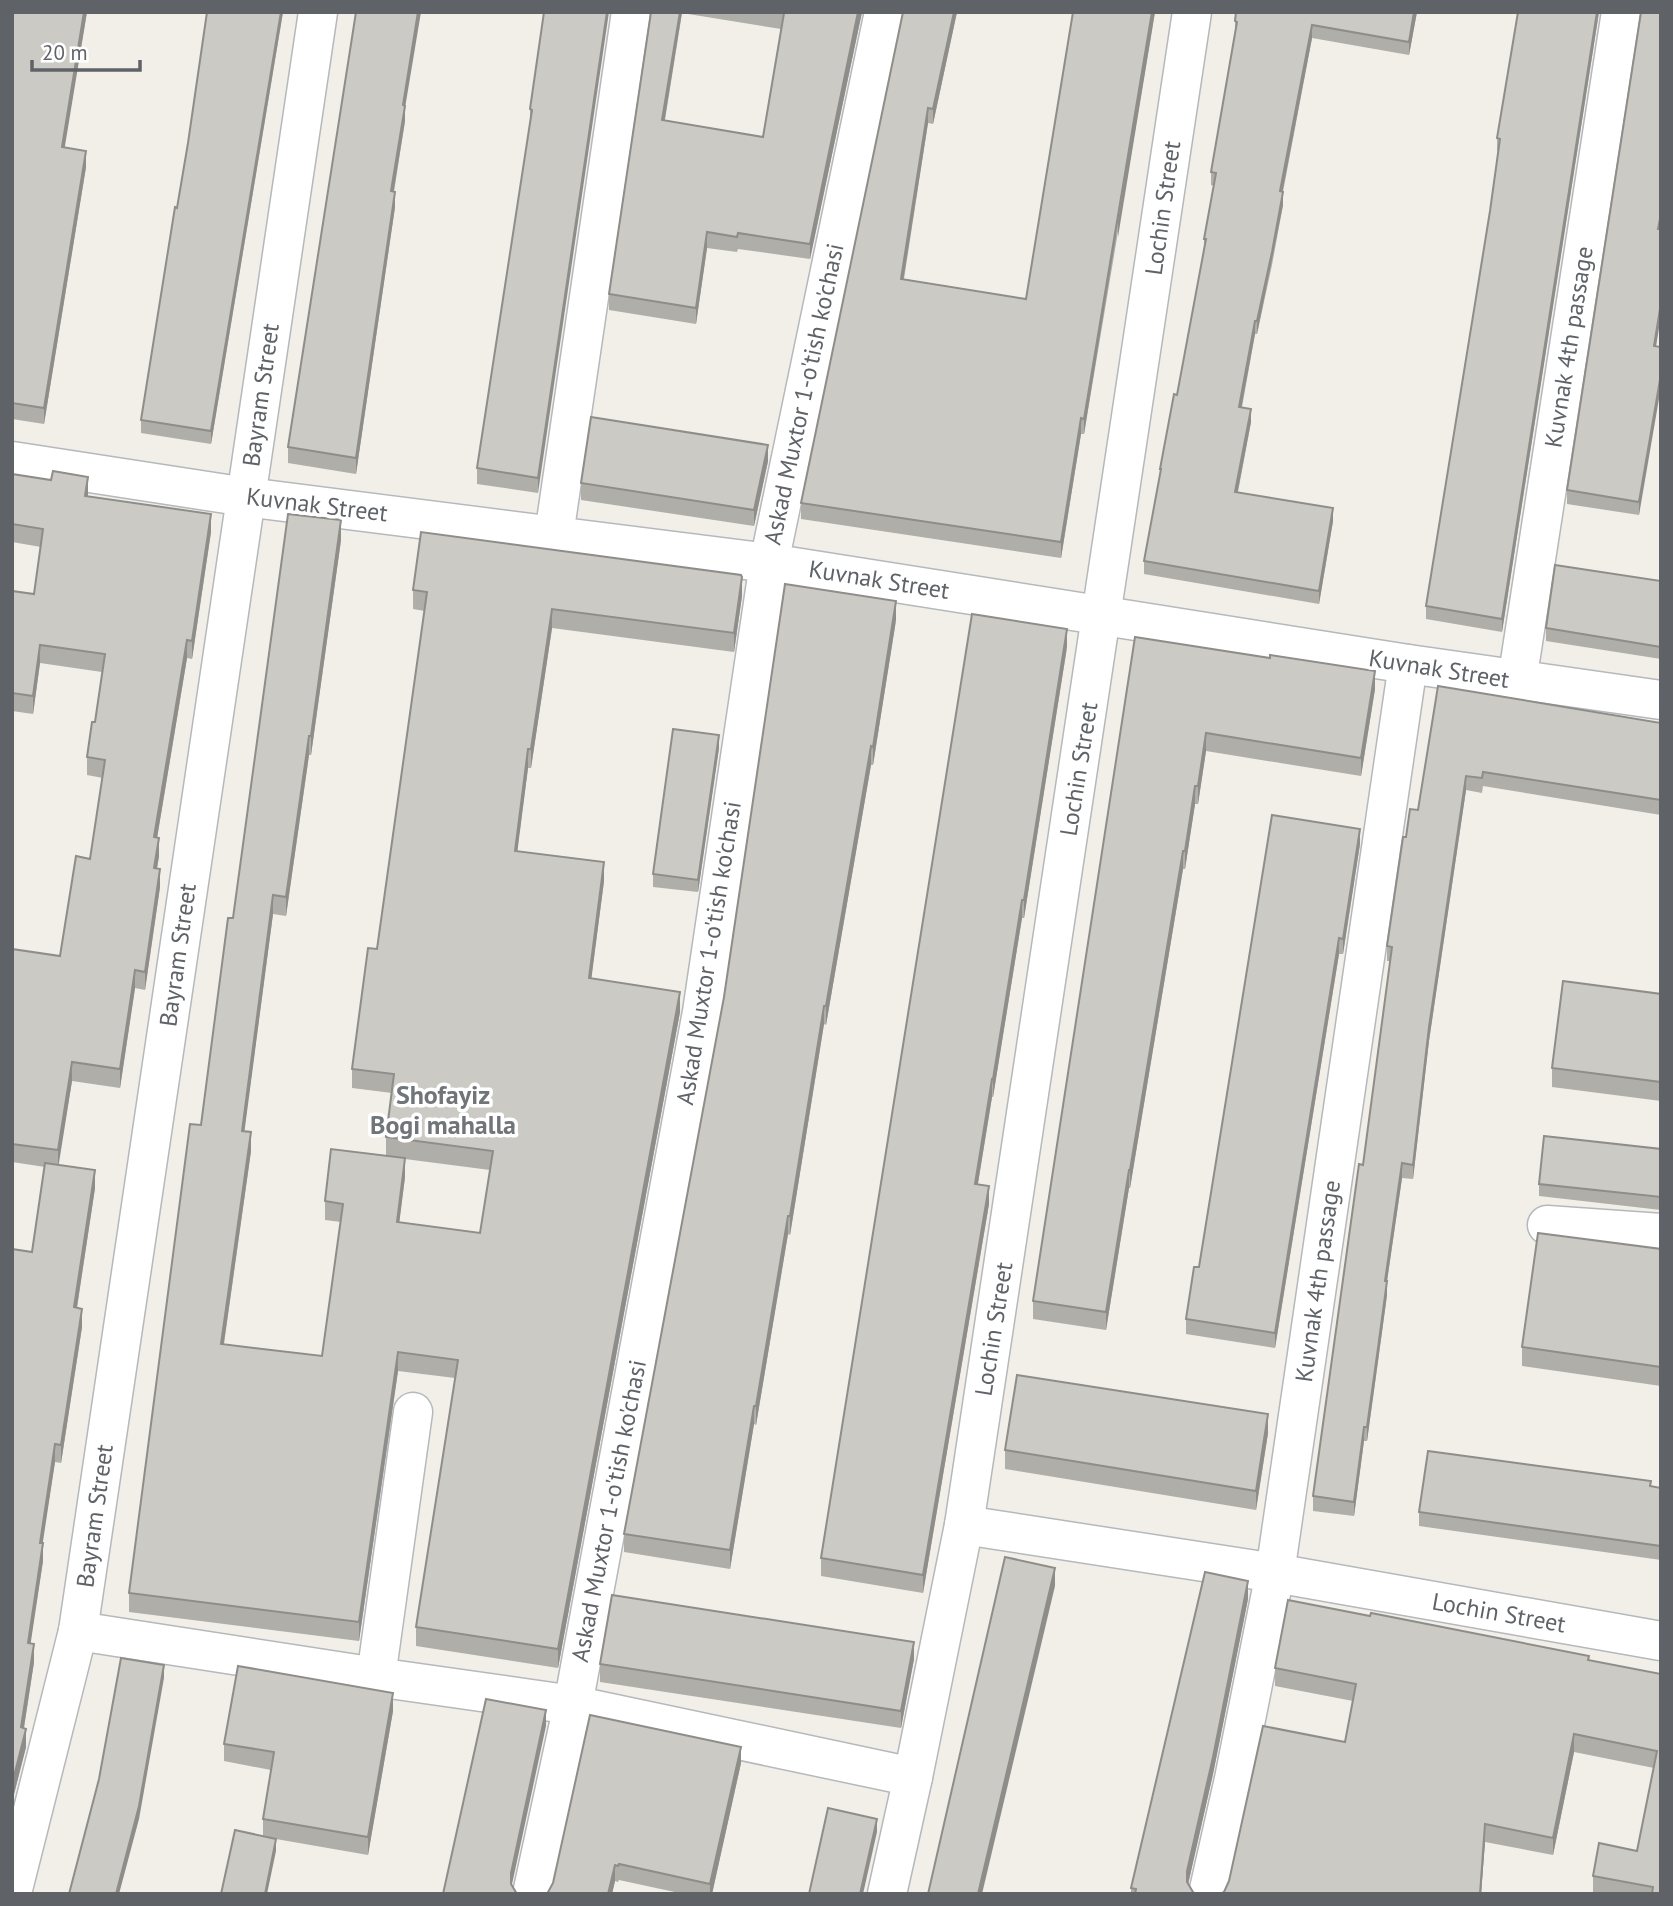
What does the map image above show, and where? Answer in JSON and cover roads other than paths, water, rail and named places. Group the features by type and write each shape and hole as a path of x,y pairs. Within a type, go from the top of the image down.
{"street":[{"name":"Bayram Street","path":"12,1894 78,1631 318,12"},
{"path":"554,535 631,12"},
{"name":"Askad Muxtor 1-o'tish ko'chasi","path":"533,1894 572,1705 702,1012 769,563 884,12"},
{"name":"Lochin Street","path":"887,1894 964,1525 1192,12"},
{"name":"Kuvnak 4th passage","path":"1517,681 1621,12"},
{"name":"Kuvnаk Street","path":"12,461 246,497 769,563 1517,681 1661,701"},
{"name":"Kuvnak 4th passage","path":"1208,1894 1275,1573 1408,664"},
{"path":"1547,1225 1661,1233"},
{"path":"376,1677 413,1412"},
{"name":"Lochin Street","path":"964,1525 1275,1573 1661,1641"},
{"path":"78,1631 572,1705 913,1777"}],"district":[{"name":"Shofayiz Bogi mahalla","path":"443,1110"}]}
